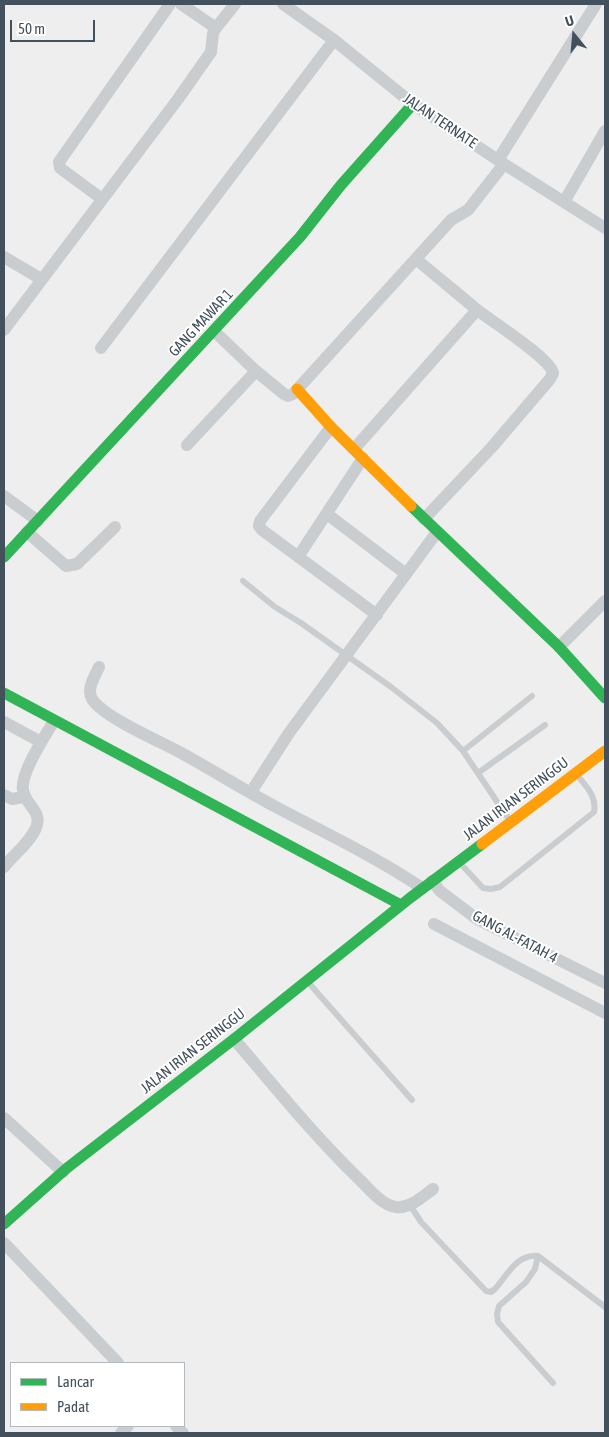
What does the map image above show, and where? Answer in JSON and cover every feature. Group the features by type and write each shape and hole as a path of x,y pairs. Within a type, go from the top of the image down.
{"street":[{"path":"102,199 60,168 59,162 170,4"},
{"path":"181,4 216,28"},
{"path":"4,330 211,52 213,34 216,28 235,4"},
{"name":"JALAN TERNATE","path":"283,4 334,40 413,104 605,228"},
{"path":"214,331 256,372 284,394 288,396 297,389 451,220 468,210 501,162 596,4"},
{"path":"101,348 334,40"},
{"name":"GANG MAWAR 1","path":"4,557 300,237 341,185 413,104"},
{"path":"564,202 605,131"},
{"path":"4,257 41,279"},
{"path":"416,259 477,310 533,351 550,366 553,373 520,415 424,519"},
{"path":"354,449 477,310"},
{"path":"187,446 256,372"},
{"path":"297,389 331,427 437,532 559,647 605,698"},
{"path":"331,427 260,521 259,526 377,615"},
{"path":"298,557 364,458"},
{"path":"4,496 38,521"},
{"path":"326,514 406,574"},
{"path":"27,532 66,566 73,566 115,527"},
{"path":"251,792 289,732 437,532"},
{"path":"559,647 605,601"},
{"name":"GANG AL-FATAH 4","path":"99,667 90,691 97,705 111,716 425,886 440,891 477,918 605,984"},
{"path":"4,694 406,901"},
{"path":"5,862 24,846 36,828 37,814 24,797 22,786 36,750 54,721"},
{"path":"4,722 41,742"},
{"name":"JALAN IRIAN SERINGGU","path":"4,1224 63,1172 234,1039 425,886 605,751"},
{"path":"4,795 12,799 24,797"},
{"path":"434,924 605,1013"},
{"path":"234,1039 332,1153 376,1196 389,1205 400,1208 410,1205 433,1189"},
{"path":"4,1118 63,1172"},
{"path":"4,1243 117,1362"}],"lane":[{"path":"243,581 275,607 346,655 437,723 463,751 511,822"},
{"path":"463,751 532,696"},
{"path":"478,773 545,725"},
{"path":"458,861 483,888 500,887 594,812 596,805 594,796 576,773"},
{"path":"306,980 412,1100"},
{"path":"410,1205 421,1222 486,1291 491,1292 495,1289 519,1260 529,1255 538,1256 605,1307"},
{"path":"538,1256 535,1269 526,1282 500,1306 497,1314 498,1322 553,1382"}],"traffic: fast":[{"path":"4,557 300,237 341,185 413,104"},
{"path":"411,506 559,647 605,698"},
{"path":"4,693 401,905"},
{"path":"4,1224 67,1168 234,1039 410,898 482,844"}],"traffic: slow":[{"path":"297,389 331,427 411,506"},
{"path":"482,844 605,751"}]}
